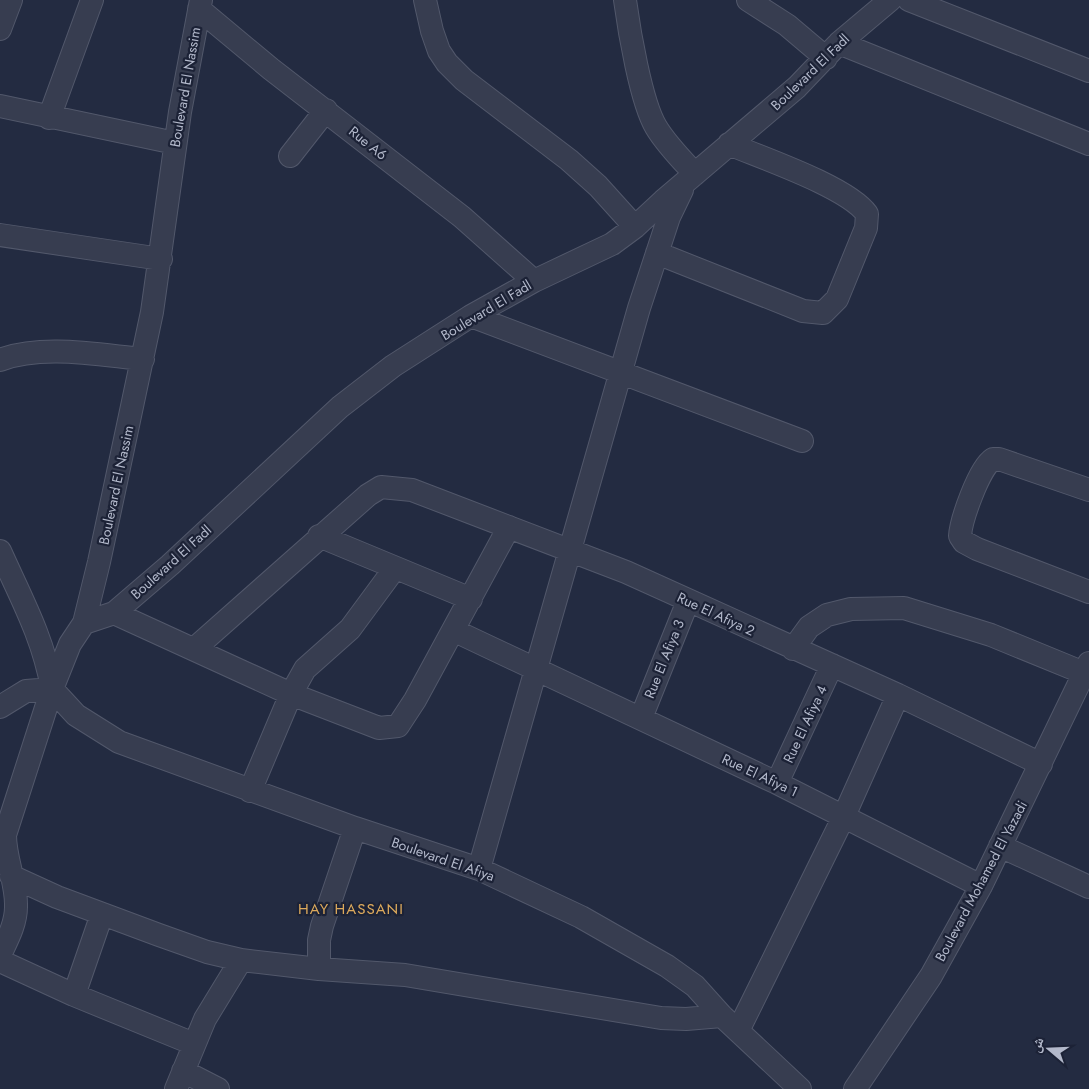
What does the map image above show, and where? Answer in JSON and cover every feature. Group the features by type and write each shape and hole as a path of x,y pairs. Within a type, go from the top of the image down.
{"street":[{"path":"0,29 11,0"},
{"path":"49,118 92,0"},
{"path":"425,0 432,31 439,51 447,63 464,80 569,160 598,186 635,227"},
{"path":"479,869 568,550 657,253 669,217 691,177 654,125 646,103 628,24 625,0"},
{"path":"748,0 787,25 832,50 1089,144"},
{"name":"Boulevard El Fadl","path":"84,622 114,613 170,565 340,407 393,366 471,316 534,281 606,248 635,227 728,144 797,87 832,50 890,0"},
{"path":"909,0 1089,71"},
{"name":"Rue A6","path":"200,5 271,69 462,217 534,281"},
{"name":"Boulevard El Nassim","path":"0,955 11,933 16,910 12,876 5,851 5,835 52,689 70,644 84,622 143,359 161,258 175,143 190,48 200,5"},
{"path":"0,106 49,118 175,143"},
{"path":"290,156 326,110"},
{"path":"657,253 804,311 823,313 837,299 866,228 868,214 863,207 833,189 728,144"},
{"path":"0,235 161,258"},
{"path":"471,316 620,374 802,441"},
{"path":"0,360 39,353 70,352 143,359"},
{"path":"1089,490 1006,461 993,459 983,470 964,519 960,536 964,542 977,549 1089,592"},
{"name":"Rue El Afiya 2","path":"319,536 368,495 381,487 412,490 626,572 898,695 1041,764"},
{"path":"114,613 291,694 378,728 398,726 455,631 509,527"},
{"path":"194,649 319,536 471,599"},
{"path":"0,551 38,631 46,653 52,689 26,691 0,707"},
{"path":"250,791 291,694 305,669 350,629 395,568"},
{"name":"Rue El Afiya 3","path":"641,718 688,600"},
{"path":"793,649 809,627 827,615 851,609 904,608 991,635 1086,668"},
{"name":"Rue El Afiya 1","path":"455,631 777,783 981,886"},
{"name":"Rue El Afiya 4","path":"777,783 832,665"},
{"name":"Boulevard Mohamed El Yazadi","path":"855,1089 931,976 981,886 1086,668"},
{"name":"Boulevard El Afiya","path":"52,689 76,715 119,742 354,828 479,869 581,917 667,966 695,986 730,1023 800,1089"},
{"path":"12,876 27,884 102,914 207,952 241,960 319,969 405,975 492,988 653,1017 730,1023 844,816 898,695"},
{"path":"319,969 322,926 354,828"},
{"path":"1000,846 1089,887"},
{"path":"74,995 102,914"},
{"path":"218,1089 179,1080 209,1011 241,960"},
{"path":"0,961 74,995 194,1044"}],"district":[{"name":"HAY HASSANI","path":"351,909"}]}
